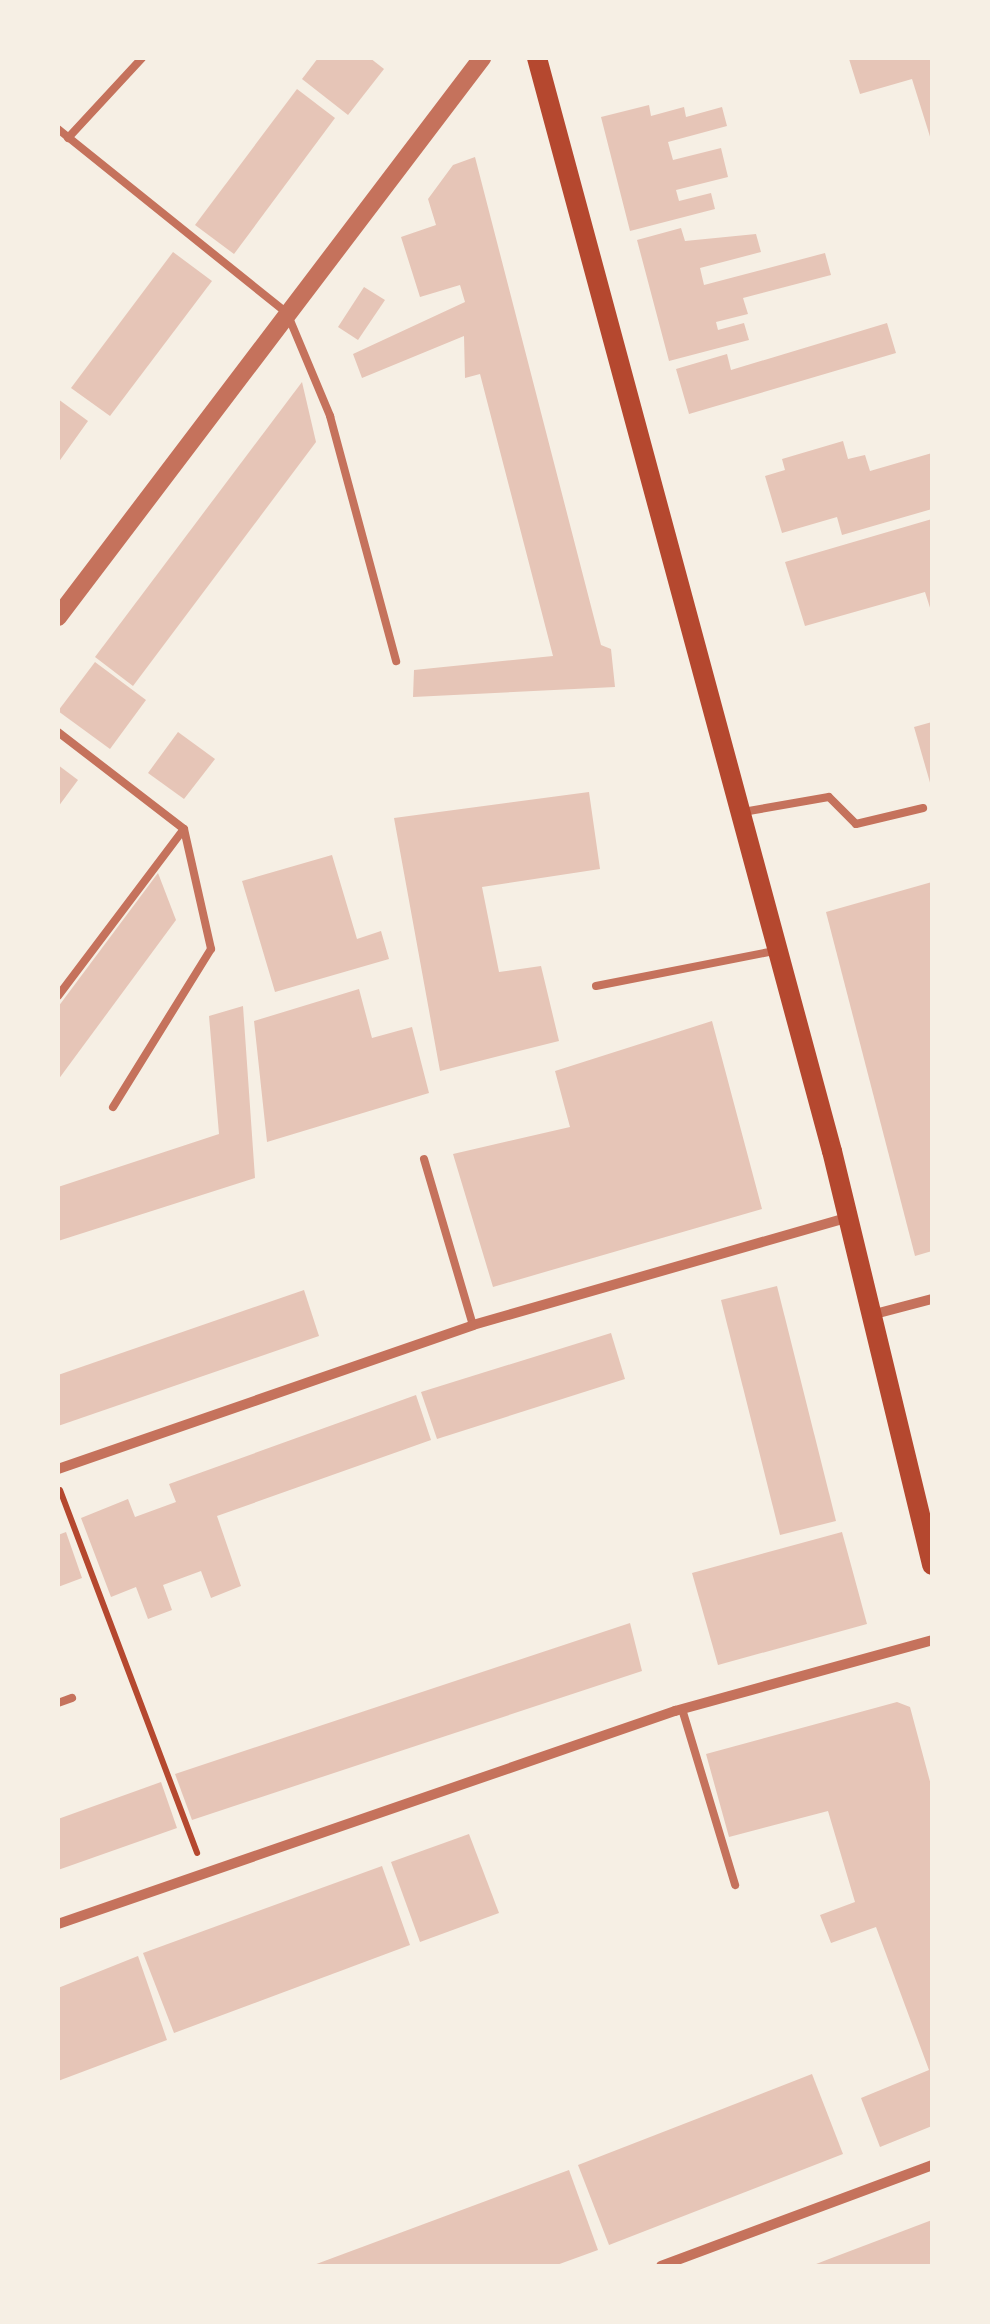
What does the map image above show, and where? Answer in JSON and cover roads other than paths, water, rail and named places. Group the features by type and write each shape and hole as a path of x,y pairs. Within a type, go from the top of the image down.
{"main road":[{"path":"537,58 778,950 932,1565"}],"street":[{"path":"58,616 482,58"},
{"path":"58,1468 473,1325 846,1218"},
{"path":"871,1315 932,1299"},
{"path":"58,1924 682,1709 932,1640"},
{"path":"661,2266 932,2165"}],"lane":[{"path":"68,138 142,58"},
{"path":"58,129 287,313 330,416 396,661"},
{"path":"58,732 184,829 211,949 113,1107"},
{"path":"741,812 829,797 856,824 924,808"},
{"path":"58,996 184,829"},
{"path":"596,986 778,950"},
{"path":"424,1158 473,1325"},
{"path":"58,1702 72,1698"},
{"path":"682,1709 735,1885"}]}
